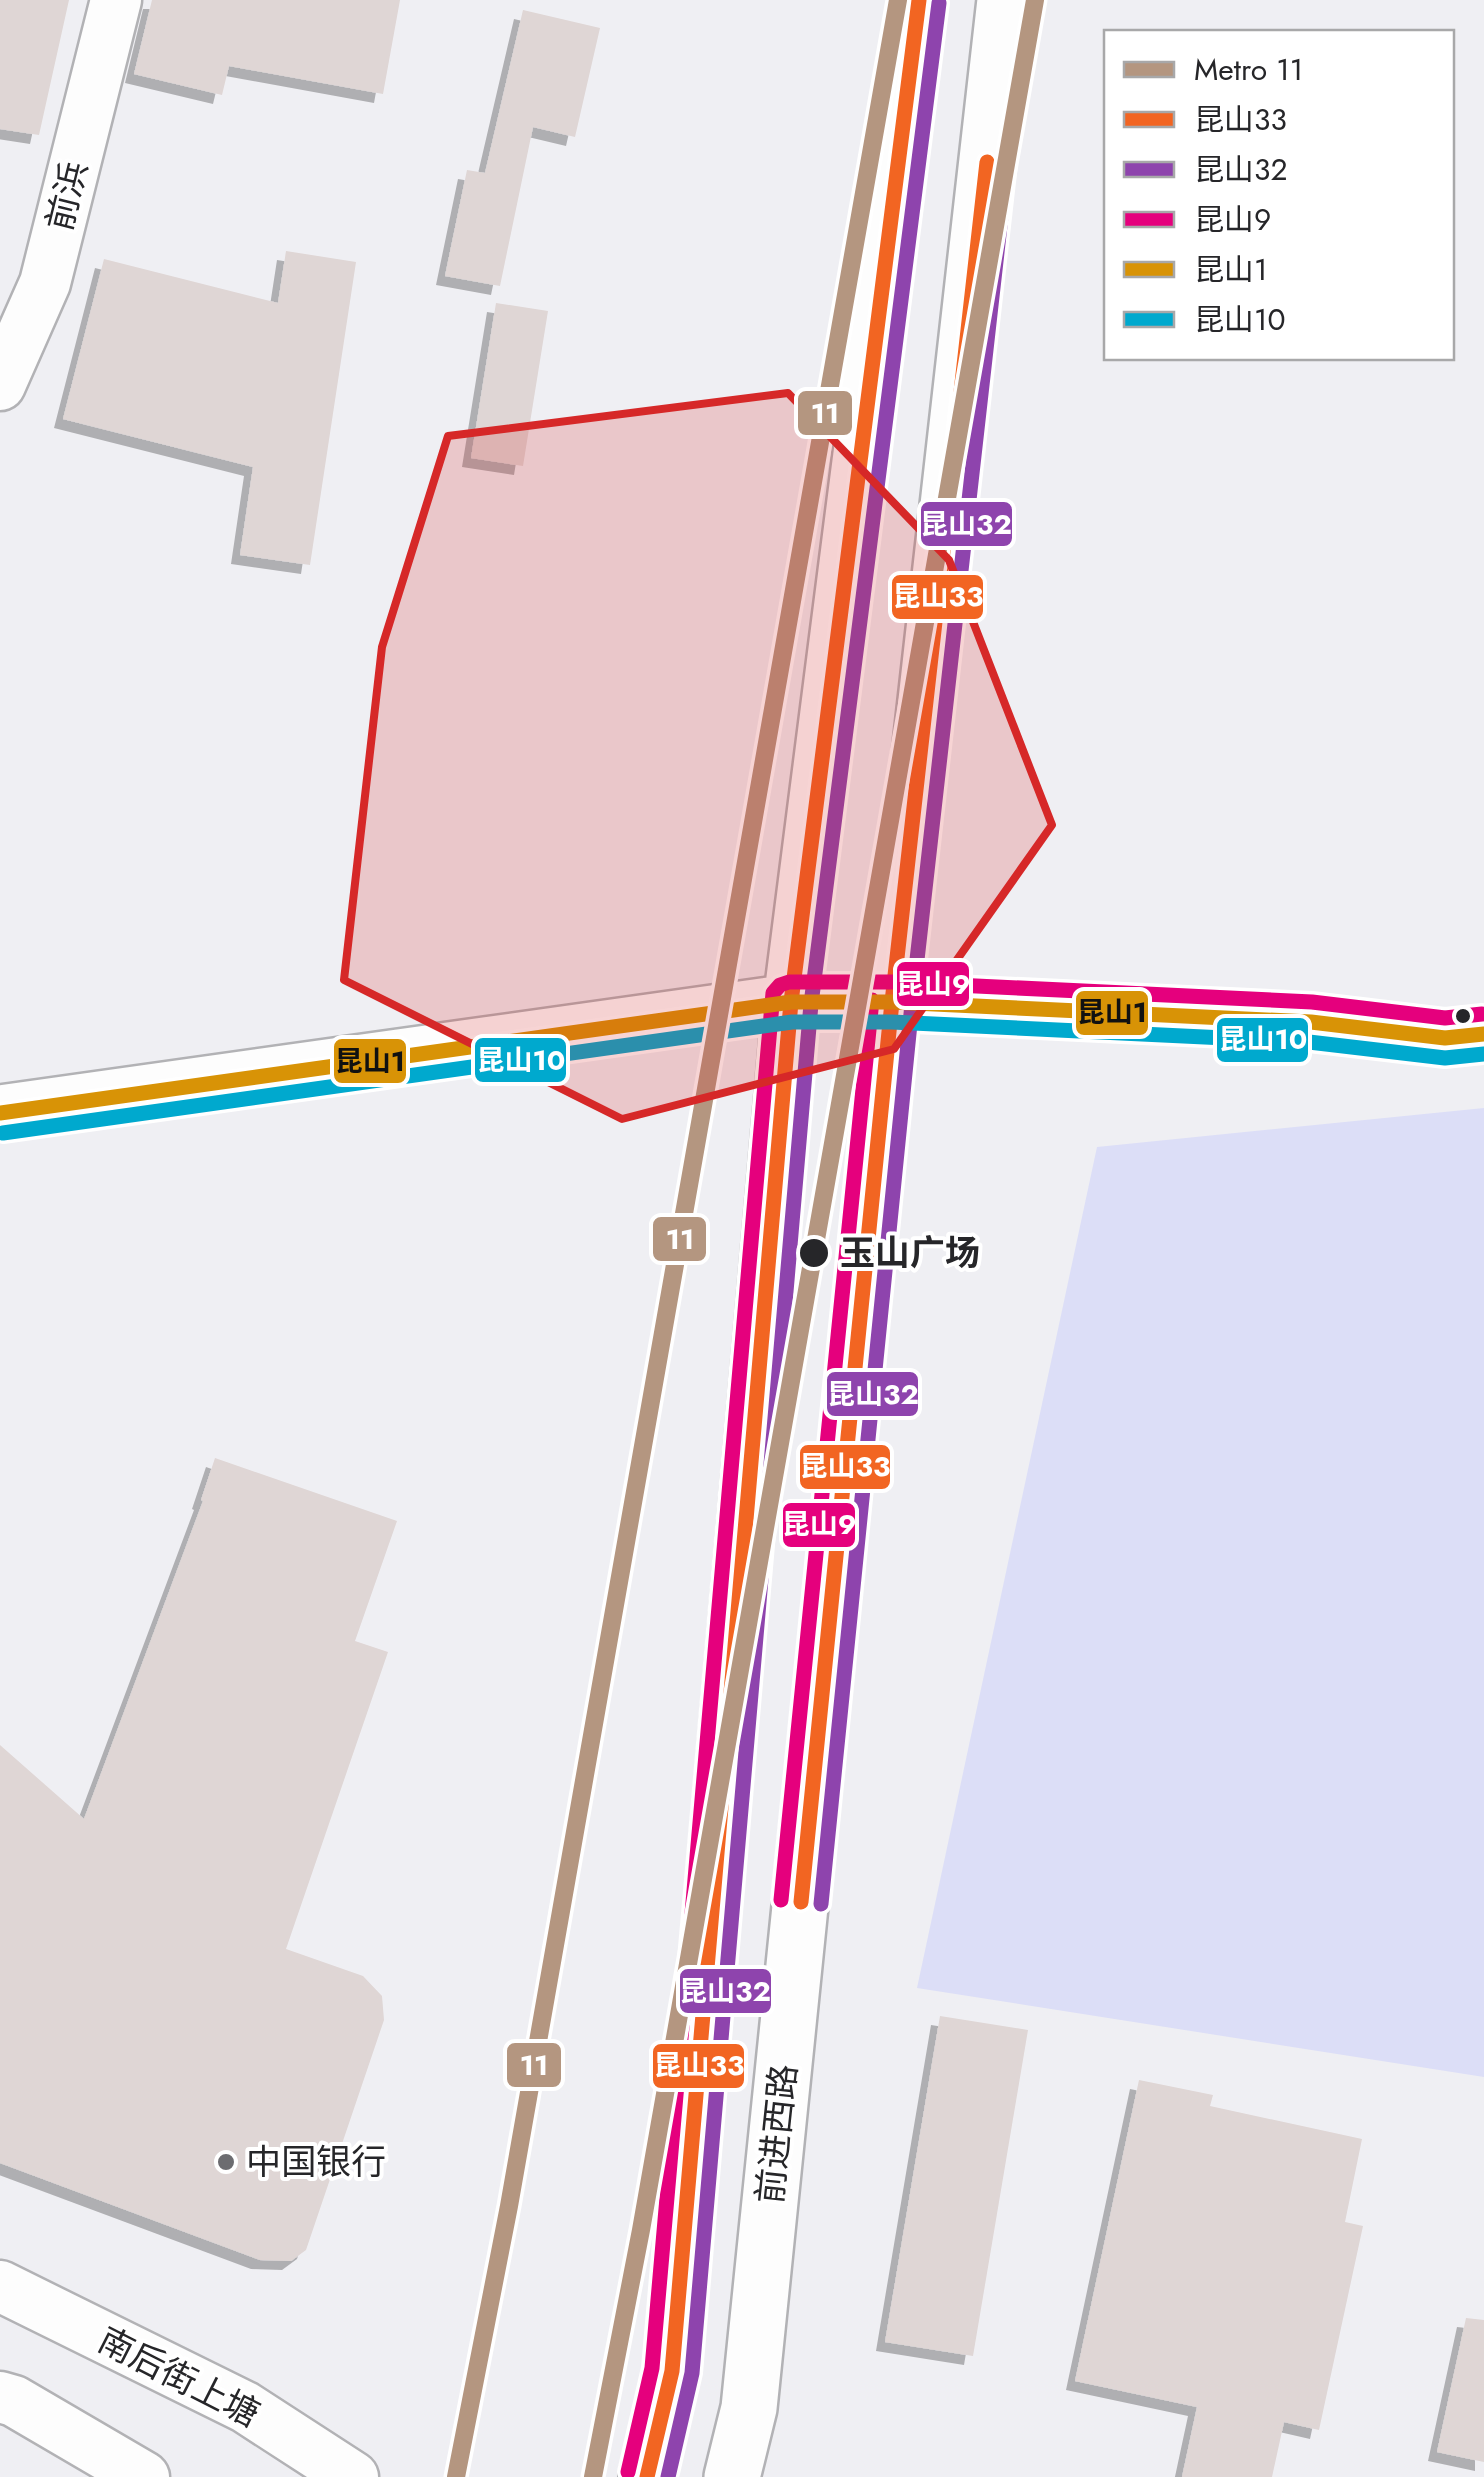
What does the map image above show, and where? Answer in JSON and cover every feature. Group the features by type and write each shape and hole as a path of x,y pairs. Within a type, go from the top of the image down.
{"main road":[{"path":"647,2477 672,2370 791,1002 919,0"},
{"name":"前进西路","path":"732,2477 750,2408 892,1002 1005,0"},
{"path":"0,1112 791,1002 892,1002 1311,1022 1444,1038 1484,1034"}],"street":[{"name":"前浜","path":"0,385 45,284 116,0"},
{"name":"南后街上塘","path":"0,2286 245,2407 353,2477"},
{"path":"0,2397 14,2401 144,2477"}],"highlighted area":[{"path":"788,393 949,560 1052,825 894,1049 622,1119 344,980 382,647 448,436"}],"shaded area":[{"name":"玉山广场","path":"1484,1108 1484,2077 917,1988 1097,1147"}],"building":[{"path":"0,0 69,0 39,135 0,129"},
{"path":"152,0 400,0 383,94 229,66 222,95 134,74"},
{"path":"523,10 600,28 575,137 533,127 500,286 445,276 467,170 485,173"},
{"path":"286,251 356,262 310,565 240,555 253,467 63,419 104,259 278,303"},
{"path":"496,303 548,311 523,466 471,458"},
{"path":"215,1458 397,1521 355,1641 388,1652 286,1949 363,1976 382,1996 384,2020 306,2250 291,2261 260,2260 0,2163 0,1745 84,1819 203,1501"},
{"path":"940,2016 1028,2030 973,2356 885,2342"},
{"path":"1139,2080 1213,2095 1210,2106 1362,2139 1345,2222 1363,2226 1319,2430 1284,2422 1272,2477 1182,2477 1197,2407 1075,2381"},
{"path":"1466,2318 1484,2320 1484,2462 1437,2452"}],"metro line":[{"name":"11","path":"456,2477 509,2206 898,0"},
{"name":"11","path":"593,2477 641,2230 1035,0"}],"transit line":[{"name":"昆山33","path":"647,2477 672,2371 791,1002 919,0"},
{"name":"昆山32","path":"668,2477 692,2373 811,1004 939,3"},
{"name":"昆山33","path":"801,1902 892,1002 987,162"},
{"name":"昆山32","path":"821,1904 912,1004 1007,164"},
{"name":"昆山9","path":"628,2472 652,2368 773,993 789,982 893,982 1312,1002 1445,1018 1482,1014"},
{"name":"昆山9","path":"781,1900 872,1000"},
{"name":"昆山1","path":"0,1113 791,1002 892,1002 1311,1022 1445,1038 1484,1034"},
{"name":"昆山10","path":"3,1133 792,1022 892,1022 1309,1042 1445,1058 1484,1054"}],"place":[{"name":"玉山广场","path":"814,1253"},
{"name":"中国银行","path":"226,2162"}]}
